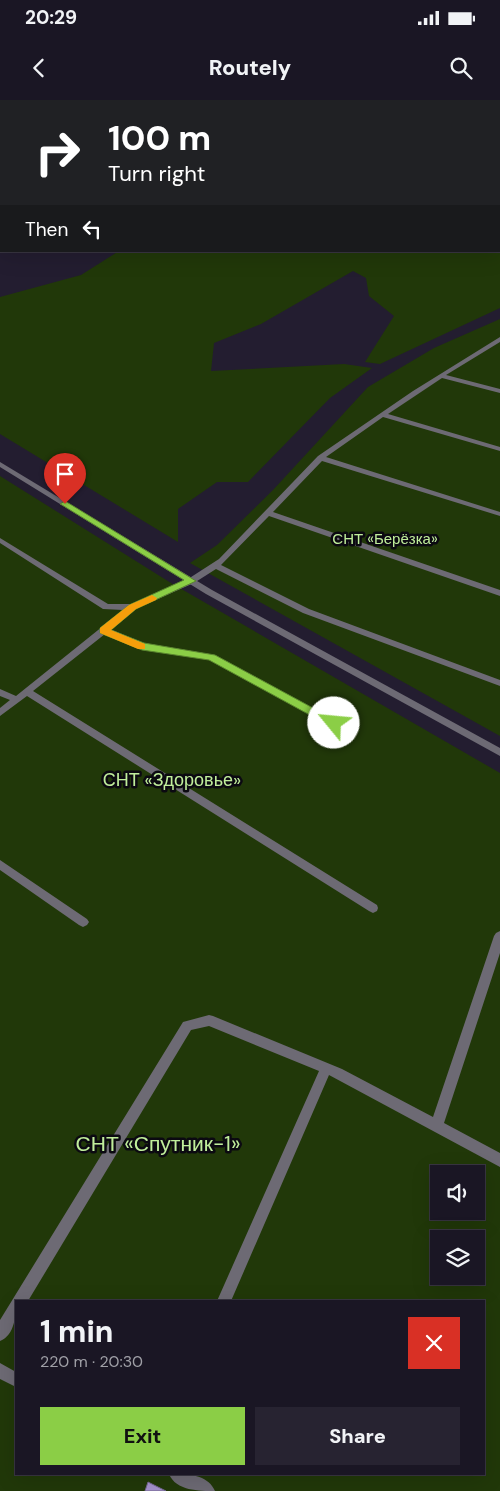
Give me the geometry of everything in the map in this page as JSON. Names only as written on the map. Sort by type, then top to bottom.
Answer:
[{"type":"street","points":[[0,713],[132,607],[191,581],[216,565],[321,458],[442,376],[499,341]]},
{"type":"street","points":[[442,376],[500,391]]},
{"type":"street","points":[[383,415],[500,449]]},
{"type":"street","points":[[321,458],[500,514]]},
{"type":"street","points":[[0,464],[191,581],[500,752]]},
{"type":"street","points":[[268,514],[500,593]]},
{"type":"street","points":[[0,540],[106,607],[132,607]]},
{"type":"street","points":[[216,565],[306,611],[500,683]]},
{"type":"street","points":[[104,630],[142,646],[212,657],[334,723]]},
{"type":"street","points":[[0,692],[17,700]]},
{"type":"street","points":[[27,692],[373,908]]},
{"type":"street","points":[[0,864],[83,922]]},
{"type":"street","points":[[437,1126],[500,936]]},
{"type":"street","points":[[21,1300],[187,1026],[208,1020],[326,1068],[500,1160]]},
{"type":"street","points":[[224,1300],[326,1068]]},
{"type":"street","points":[[0,1334],[15,1309]]},
{"type":"street","points":[[0,1370],[15,1379]]},
{"type":"street","points":[[179,1475],[206,1491]]},
{"type":"green space","points":[[117,252],[500,252],[500,308],[380,364],[365,362],[394,316],[369,296],[366,278],[353,271],[261,324],[214,343],[211,371],[344,364],[372,368],[330,398],[248,482],[217,482],[178,509],[178,542],[0,434],[0,297],[81,275]]},
{"type":"green space","name":"СНТ «Берёзка»","points":[[500,319],[500,736],[190,563],[217,545],[273,490],[368,387],[434,348]]},
{"type":"green space","points":[[0,476],[171,583],[500,773],[500,1491],[0,1491]]},
{"type":"building","points":[[148,1482],[166,1491],[145,1491]]},
{"type":"slow traffic","points":[[142,646],[104,630],[132,607],[152,598]]},
{"type":"route","points":[[65,504],[191,581],[132,607],[104,630],[142,646],[212,657],[334,723]]},
{"type":"park label","name":"СНТ «Здоровье»","points":[[172,780]]},
{"type":"park label","name":"СНТ «Спутник-1»","points":[[158,1144]]}]
